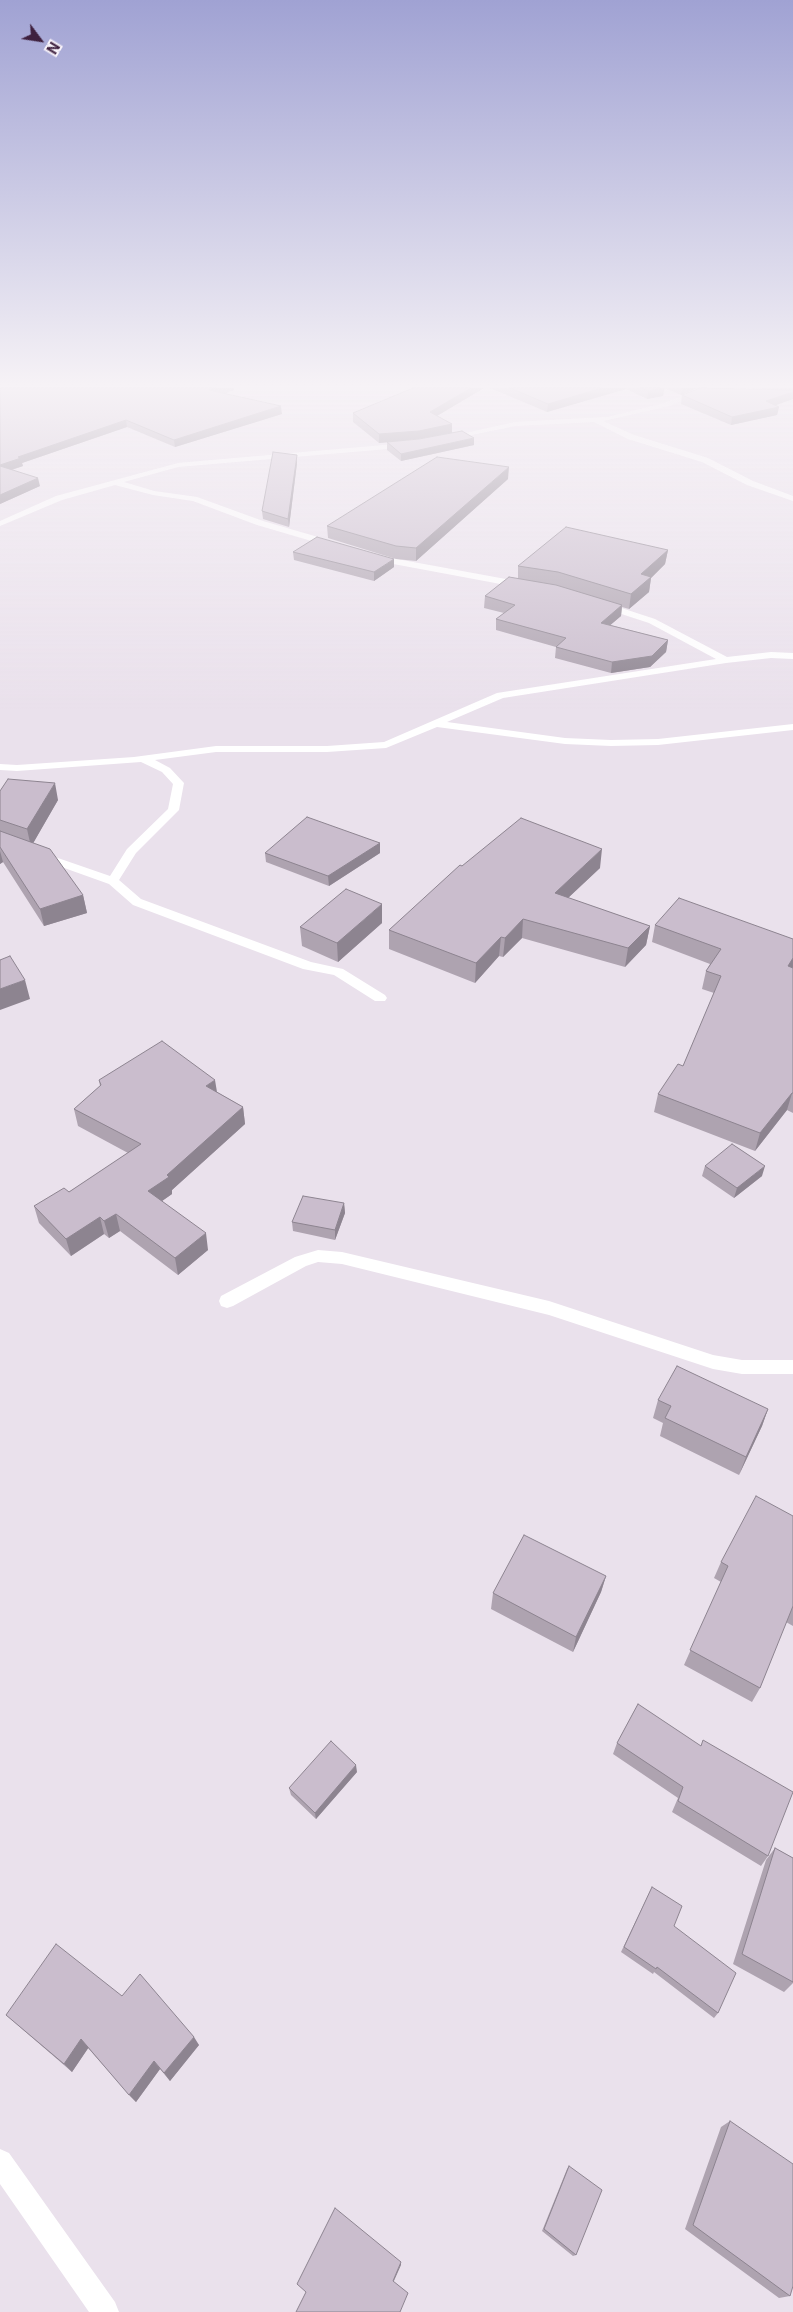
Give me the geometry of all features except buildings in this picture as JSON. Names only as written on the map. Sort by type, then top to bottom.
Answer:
[{"type":"street","points":[[0,524],[41,504],[68,496]]},
{"type":"street","points":[[174,496],[194,499],[260,523],[338,546]]},
{"type":"street","points":[[363,554],[395,563],[529,587]]},
{"type":"street","points":[[593,602],[652,621],[726,660]]},
{"type":"street","points":[[0,767],[17,768],[143,759],[216,749],[327,749],[386,745],[438,724],[488,699],[501,695],[726,660],[771,655],[793,656]]},
{"type":"street","points":[[438,724],[565,741],[611,743],[658,742],[793,727]]},
{"type":"street","points":[[113,881],[131,851],[173,810],[179,784],[166,770],[143,759]]},
{"type":"street","points":[[0,842],[113,881],[137,902],[308,966],[338,972],[380,998]]},
{"type":"street","points":[[227,1301],[301,1261],[318,1256],[342,1258],[549,1308],[713,1362],[742,1367],[793,1367]]},
{"type":"street","points":[[0,2162],[105,2312]]}]
